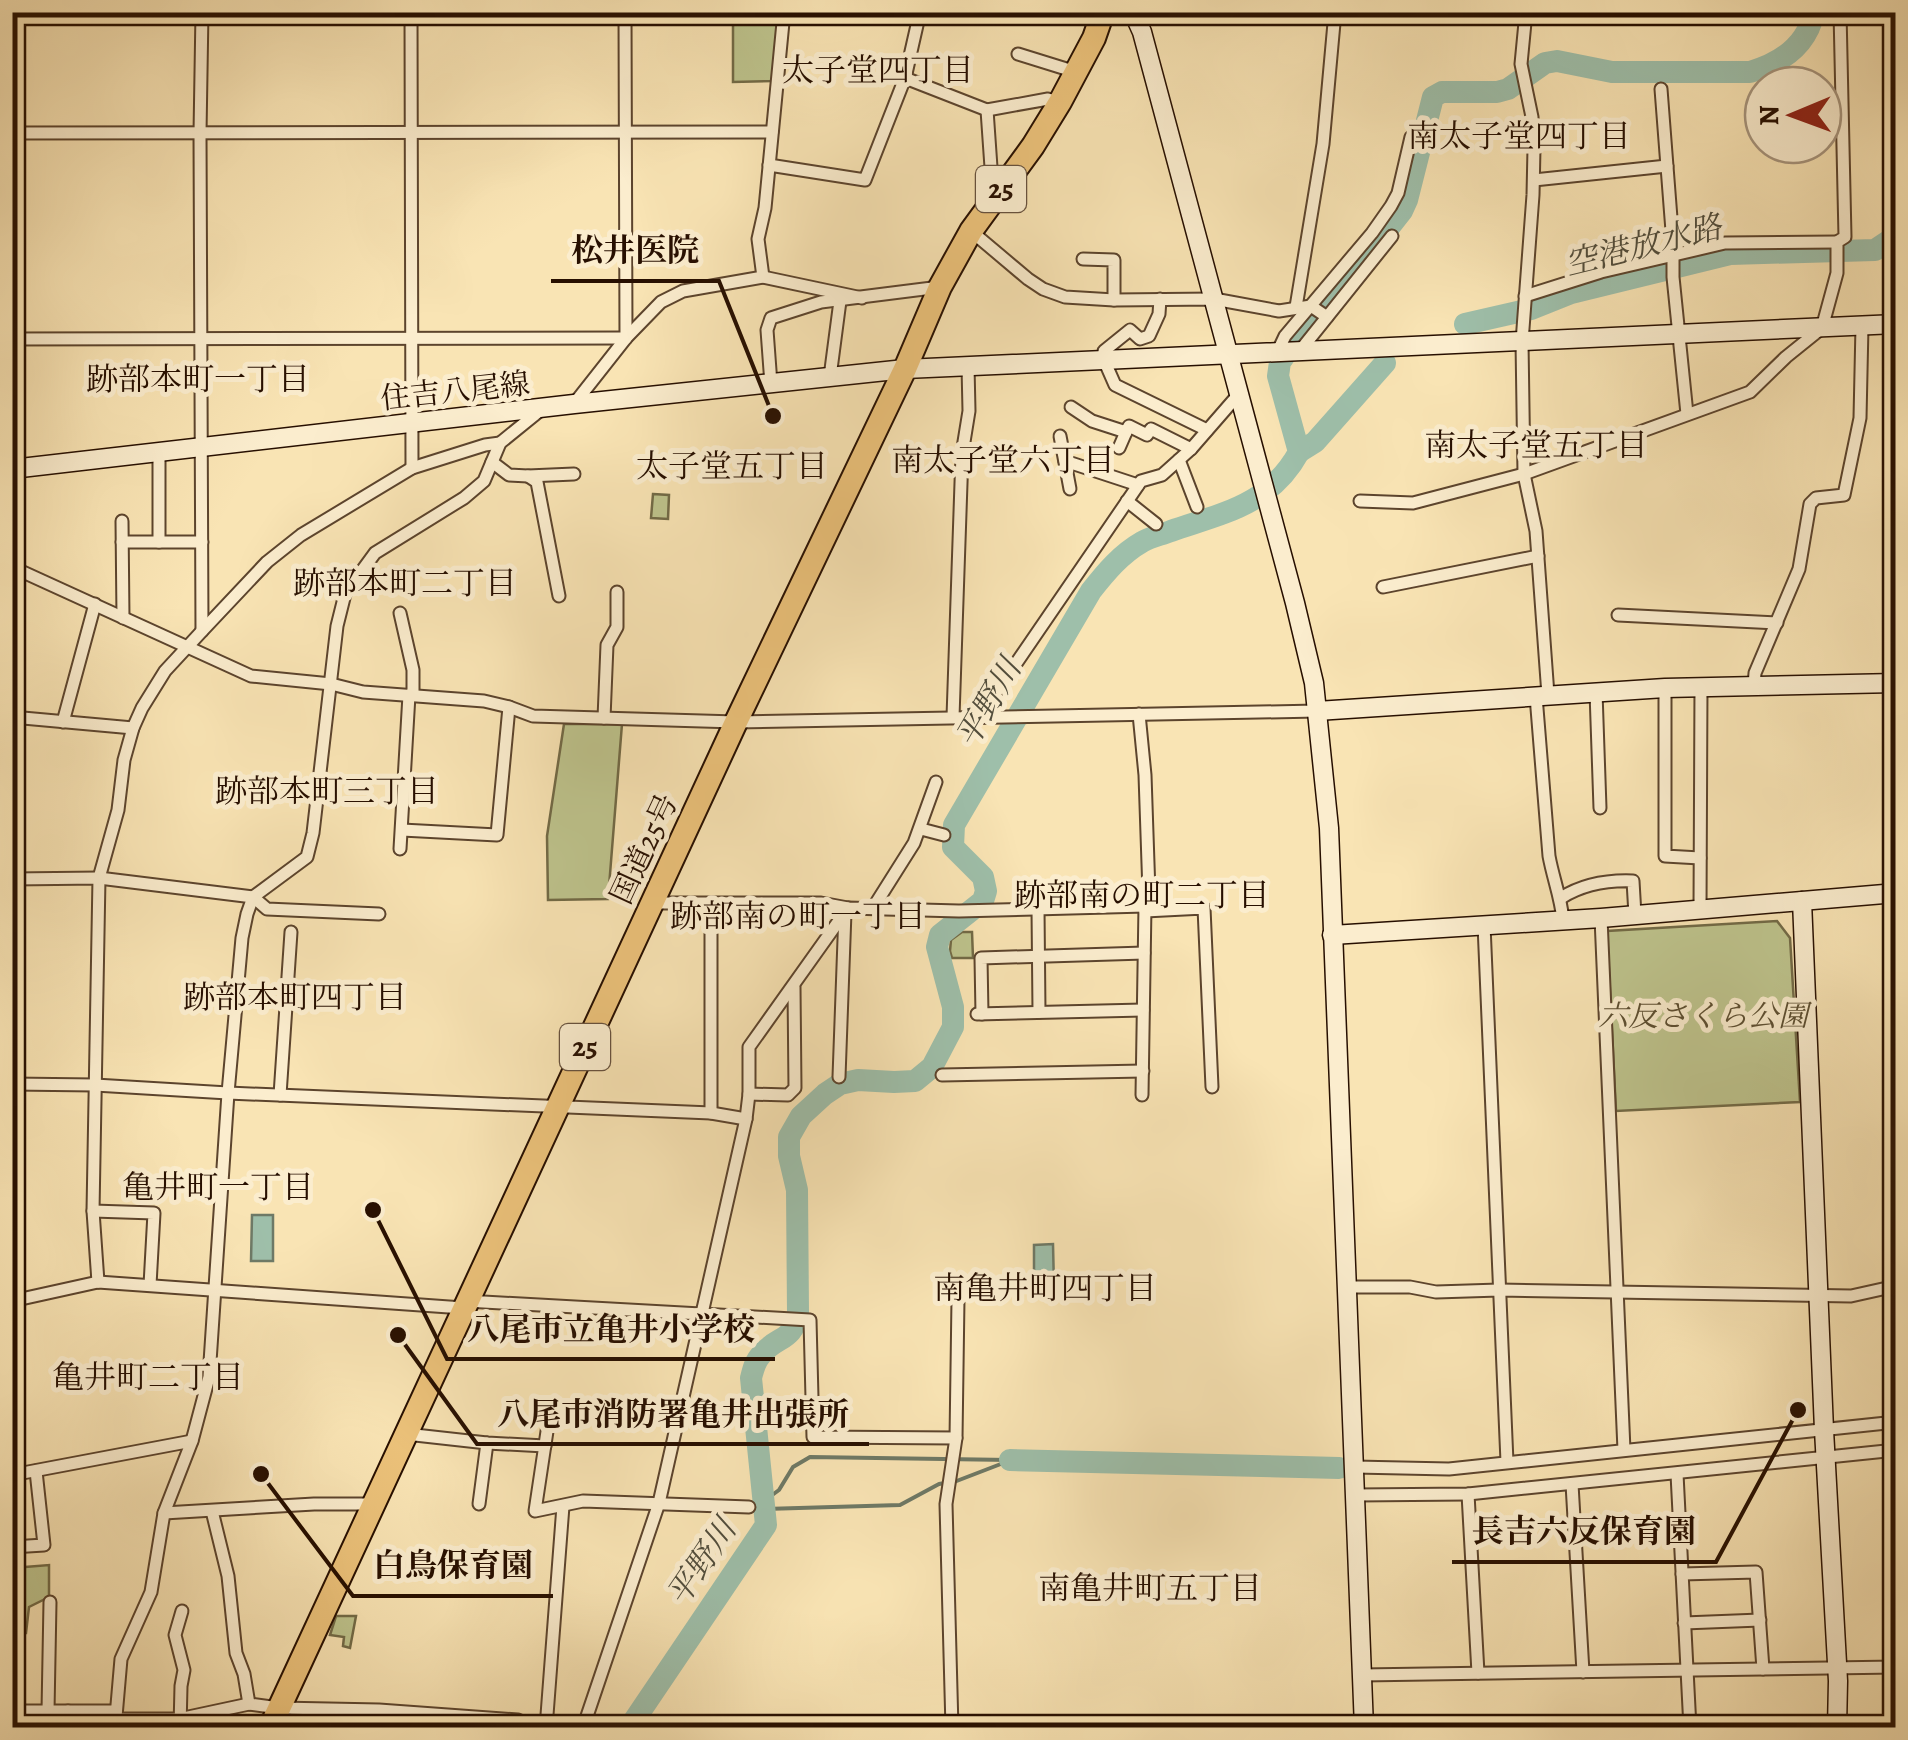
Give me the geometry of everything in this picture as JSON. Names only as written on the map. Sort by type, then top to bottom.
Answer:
[{"type":"highway","name":"国道25号","points":[[275,1718],[464,1304],[905,369],[940,287],[971,231],[1060,102],[1094,38],[1103,12]]},
{"type":"street","points":[[202,12],[202,630]]},
{"type":"street","points":[[411,12],[412,468]]},
{"type":"street","points":[[625,12],[626,338]]},
{"type":"street","points":[[763,278],[758,239],[766,208],[784,12]]},
{"type":"street","points":[[769,164],[865,180],[905,78],[920,12]]},
{"type":"street","points":[[1133,12],[1142,32],[1299,620],[1318,711],[1328,828],[1364,1728]]},
{"type":"street","points":[[1296,307],[1323,144],[1335,12]]},
{"type":"street","points":[[1526,12],[1521,68],[1534,148],[1534,180],[1522,342],[1524,474],[1538,556],[1549,856],[1563,920]]},
{"type":"street","points":[[1526,296],[1601,272],[1725,243],[1837,242],[1845,236],[1840,12]]},
{"type":"street","points":[[1018,54],[1076,72]]},
{"type":"street","points":[[905,78],[987,110],[1048,99],[1060,102]]},
{"type":"street","points":[[1661,89],[1688,414]]},
{"type":"street","points":[[987,110],[993,199]]},
{"type":"street","points":[[12,133],[772,132]]},
{"type":"street","points":[[1277,352],[1285,336],[1391,206],[1398,193],[1411,136]]},
{"type":"street","points":[[1534,180],[1667,166]]},
{"type":"street","points":[[971,231],[1044,289],[1065,297],[1214,299],[1279,311],[1311,306],[1327,317]]},
{"type":"street","points":[[1298,352],[1392,236]]},
{"type":"street","points":[[1360,501],[1414,503],[1524,474],[1750,392],[1822,328],[1837,273],[1837,242]]},
{"type":"street","points":[[1083,259],[1114,260],[1114,300]]},
{"type":"street","points":[[574,404],[626,338],[661,302],[683,291],[763,278],[862,298]]},
{"type":"street","points":[[770,384],[770,318],[821,302],[940,287]]},
{"type":"street","points":[[1160,299],[1159,314],[1149,336],[1140,339],[1130,330],[1104,351],[1104,360],[1115,385],[1207,430]]},
{"type":"street","points":[[830,377],[840,301]]},
{"type":"street","name":"住吉八尾線","points":[[12,469],[905,369],[1896,324]]},
{"type":"street","points":[[1754,686],[1754,674],[1799,569],[1810,504],[1816,498],[1844,495],[1860,418],[1862,326]]},
{"type":"street","points":[[12,339],[626,338]]},
{"type":"street","points":[[954,716],[968,366]]},
{"type":"street","points":[[980,716],[1140,481],[1162,476],[1238,395]]},
{"type":"street","points":[[1071,406],[1092,421],[1126,432]]},
{"type":"street","points":[[116,1719],[121,1659],[151,1592],[164,1514],[192,1441],[208,1378],[242,938],[253,896],[307,857],[314,832],[337,626],[345,594],[374,553],[464,498],[484,481],[500,444],[542,409]]},
{"type":"street","points":[[1120,448],[1129,426],[1148,435],[1150,429],[1190,449]]},
{"type":"street","points":[[1060,436],[1070,489]]},
{"type":"street","points":[[98,1282],[93,1211],[99,878],[118,810],[124,760],[142,708],[166,671],[202,630],[267,562],[301,535],[412,468],[500,444]]},
{"type":"street","points":[[159,452],[159,542]]},
{"type":"street","points":[[1065,460],[1138,485]]},
{"type":"street","points":[[1179,460],[1197,507]]},
{"type":"street","points":[[492,462],[504,473],[574,474]]},
{"type":"street","points":[[528,476],[537,482],[560,596]]},
{"type":"street","points":[[1127,500],[1156,524]]},
{"type":"street","points":[[122,521],[123,618]]},
{"type":"street","points":[[122,542],[202,542]]},
{"type":"street","points":[[1383,587],[1538,556]]},
{"type":"street","points":[[12,567],[251,676],[331,684],[364,692],[484,702],[533,716],[736,722],[1296,712],[1701,686],[1896,683]]},
{"type":"street","points":[[604,718],[607,646],[617,626],[617,592]]},
{"type":"street","points":[[63,722],[95,604]]},
{"type":"street","points":[[400,613],[413,670],[400,849]]},
{"type":"street","points":[[1618,615],[1777,623]]},
{"type":"street","points":[[1700,910],[1701,686]]},
{"type":"street","points":[[1665,688],[1664,856],[1700,858]]},
{"type":"street","points":[[1596,692],[1600,808]]},
{"type":"street","points":[[402,830],[497,836],[510,707]]},
{"type":"street","points":[[1139,714],[1149,894],[1145,908],[1142,1095]]},
{"type":"street","points":[[12,717],[133,728]]},
{"type":"street","points":[[873,908],[921,829],[936,782]]},
{"type":"street","points":[[921,829],[944,835]]},
{"type":"street","points":[[1332,935],[1601,918],[1895,893],[1896,838]]},
{"type":"street","points":[[12,879],[99,878],[253,896],[267,909],[379,914]]},
{"type":"street","points":[[1561,898],[1577,888],[1614,880],[1634,881],[1635,915]]},
{"type":"street","points":[[1802,901],[1837,1728]]},
{"type":"street","points":[[652,903],[816,903],[846,910],[1204,908],[1212,1087]]},
{"type":"street","points":[[711,903],[711,1112]]},
{"type":"street","points":[[1038,909],[1039,1012]]},
{"type":"street","points":[[582,1728],[659,1503],[746,1119],[749,1047],[846,910]]},
{"type":"street","points":[[839,1077],[846,910]]},
{"type":"street","points":[[1601,918],[1624,1450]]},
{"type":"street","points":[[1484,925],[1507,1462]]},
{"type":"street","points":[[280,1095],[292,932]]},
{"type":"street","points":[[1143,1010],[980,1014],[981,958],[1144,953]]},
{"type":"street","points":[[749,1094],[788,1095],[795,1088],[794,985]]},
{"type":"street","points":[[942,1076],[1142,1070]]},
{"type":"street","points":[[12,1084],[711,1112],[746,1119]]},
{"type":"street","points":[[93,1211],[154,1213],[150,1285]]},
{"type":"street","points":[[12,1373],[18,1371],[14,1300],[98,1282],[810,1320],[813,1437],[956,1438]]},
{"type":"street","points":[[1348,1287],[1410,1287],[1436,1292],[1852,1296],[1896,1286]]},
{"type":"street","points":[[952,1728],[946,1504],[956,1438],[958,1299]]},
{"type":"street","points":[[549,1418],[535,1511],[583,1501],[749,1507]]},
{"type":"street","points":[[1355,1466],[1449,1469],[1896,1422]]},
{"type":"street","points":[[406,1434],[544,1446]]},
{"type":"street","points":[[12,1475],[192,1441]]},
{"type":"street","points":[[479,1504],[487,1443]]},
{"type":"street","points":[[1356,1495],[1468,1494],[1896,1450]]},
{"type":"street","points":[[12,1547],[44,1545],[36,1470]]},
{"type":"street","points":[[1677,1474],[1690,1728]]},
{"type":"street","points":[[1572,1484],[1584,1672]]},
{"type":"street","points":[[1468,1494],[1478,1674]]},
{"type":"street","points":[[164,1514],[374,1504]]},
{"type":"street","points":[[546,1728],[563,1506]]},
{"type":"street","points":[[212,1512],[228,1576],[236,1653],[249,1704]]},
{"type":"street","points":[[1682,1574],[1756,1572],[1763,1670]]},
{"type":"street","points":[[48,1711],[50,1602]]},
{"type":"street","points":[[180,1723],[184,1670],[176,1635],[182,1611]]},
{"type":"street","points":[[1684,1623],[1760,1620]]},
{"type":"street","points":[[1362,1675],[1896,1667]]},
{"type":"street","points":[[12,1711],[68,1711],[180,1723],[249,1704],[275,1718],[392,1712],[427,1721],[518,1720],[535,1728]]},
{"type":"street","points":[[68,1711],[68,1728]]},
{"type":"street","points":[[390,1728],[392,1712]]},
{"type":"green space","points":[[733,13],[779,13],[772,81],[733,82]]},
{"type":"green space","points":[[653,494],[669,495],[668,519],[651,518]]},
{"type":"green space","points":[[564,724],[622,724],[608,899],[548,900],[547,836]]},
{"type":"green space","name":"六反さくら公園","points":[[1777,921],[1790,938],[1800,1102],[1616,1111],[1607,931]]},
{"type":"green space","points":[[962,932],[972,932],[973,958],[952,958],[951,940]]},
{"type":"green space","points":[[49,1565],[49,1597],[29,1607],[26,1633],[13,1633],[13,1568]]},
{"type":"green space","points":[[336,1616],[356,1616],[350,1648],[343,1646],[344,1637],[330,1635]]},
{"type":"shaded area","points":[[252,1215],[273,1215],[273,1261],[251,1261]]},
{"type":"shaded area","points":[[1053,1244],[1054,1286],[1034,1286],[1034,1245]]},
{"type":"waterway","name":"平野川","points":[[629,1728],[766,1525],[751,1378],[759,1357],[788,1334],[798,1312],[797,1190],[789,1137],[801,1116],[840,1084],[858,1080],[915,1081],[932,1067],[953,1027],[953,1007],[937,947],[940,935],[983,901],[986,891],[983,877],[953,847],[954,825],[1091,591],[1108,570],[1142,542],[1244,505],[1287,470],[1299,452],[1278,376],[1280,362],[1402,211],[1433,97],[1442,92],[1508,89],[1545,63],[1557,61],[1612,72],[1750,72],[1772,64],[1799,44],[1814,12]]},
{"type":"waterway","name":"空港放水路","points":[[1465,324],[1730,254],[1875,250],[1896,236]]},
{"type":"waterway","name":"空港放水路","points":[[1299,452],[1315,442],[1385,363]]},
{"type":"waterway","points":[[764,1501],[779,1490],[793,1467],[810,1457],[1010,1460]]},
{"type":"waterway","points":[[1010,1460],[1339,1468]]},
{"type":"waterway","points":[[954,1482],[1006,1462]]},
{"type":"waterway","points":[[765,1509],[900,1505],[945,1483]]},
{"type":"place","name":"松井医院","points":[[773,416]]},
{"type":"place","name":"八尾市立亀井小学校","points":[[373,1210]]},
{"type":"place","name":"八尾市消防署亀井出張所","points":[[398,1335]]},
{"type":"place","name":"長吉六反保育園","points":[[1798,1410]]},
{"type":"place","name":"白鳥保育園","points":[[261,1474]]},
{"type":"district","name":"太子堂四丁目","points":[[878,70]]},
{"type":"district","name":"南太子堂四丁目","points":[[1519,136]]},
{"type":"district","name":"跡部本町一丁目","points":[[198,379]]},
{"type":"district","name":"南太子堂五丁目","points":[[1536,445]]},
{"type":"district","name":"南太子堂六丁目","points":[[1003,460]]},
{"type":"district","name":"太子堂五丁目","points":[[732,466]]},
{"type":"district","name":"跡部本町二丁目","points":[[405,583]]},
{"type":"district","name":"跡部本町三丁目","points":[[327,791]]},
{"type":"district","name":"跡部南の町二丁目","points":[[1142,895]]},
{"type":"district","name":"跡部南の町一丁目","points":[[798,916]]},
{"type":"district","name":"跡部本町四丁目","points":[[295,997]]},
{"type":"district","name":"亀井町一丁目","points":[[218,1187]]},
{"type":"district","name":"南亀井町四丁目","points":[[1045,1288]]},
{"type":"district","name":"亀井町二丁目","points":[[148,1377]]},
{"type":"district","name":"南亀井町五丁目","points":[[1150,1588]]}]
